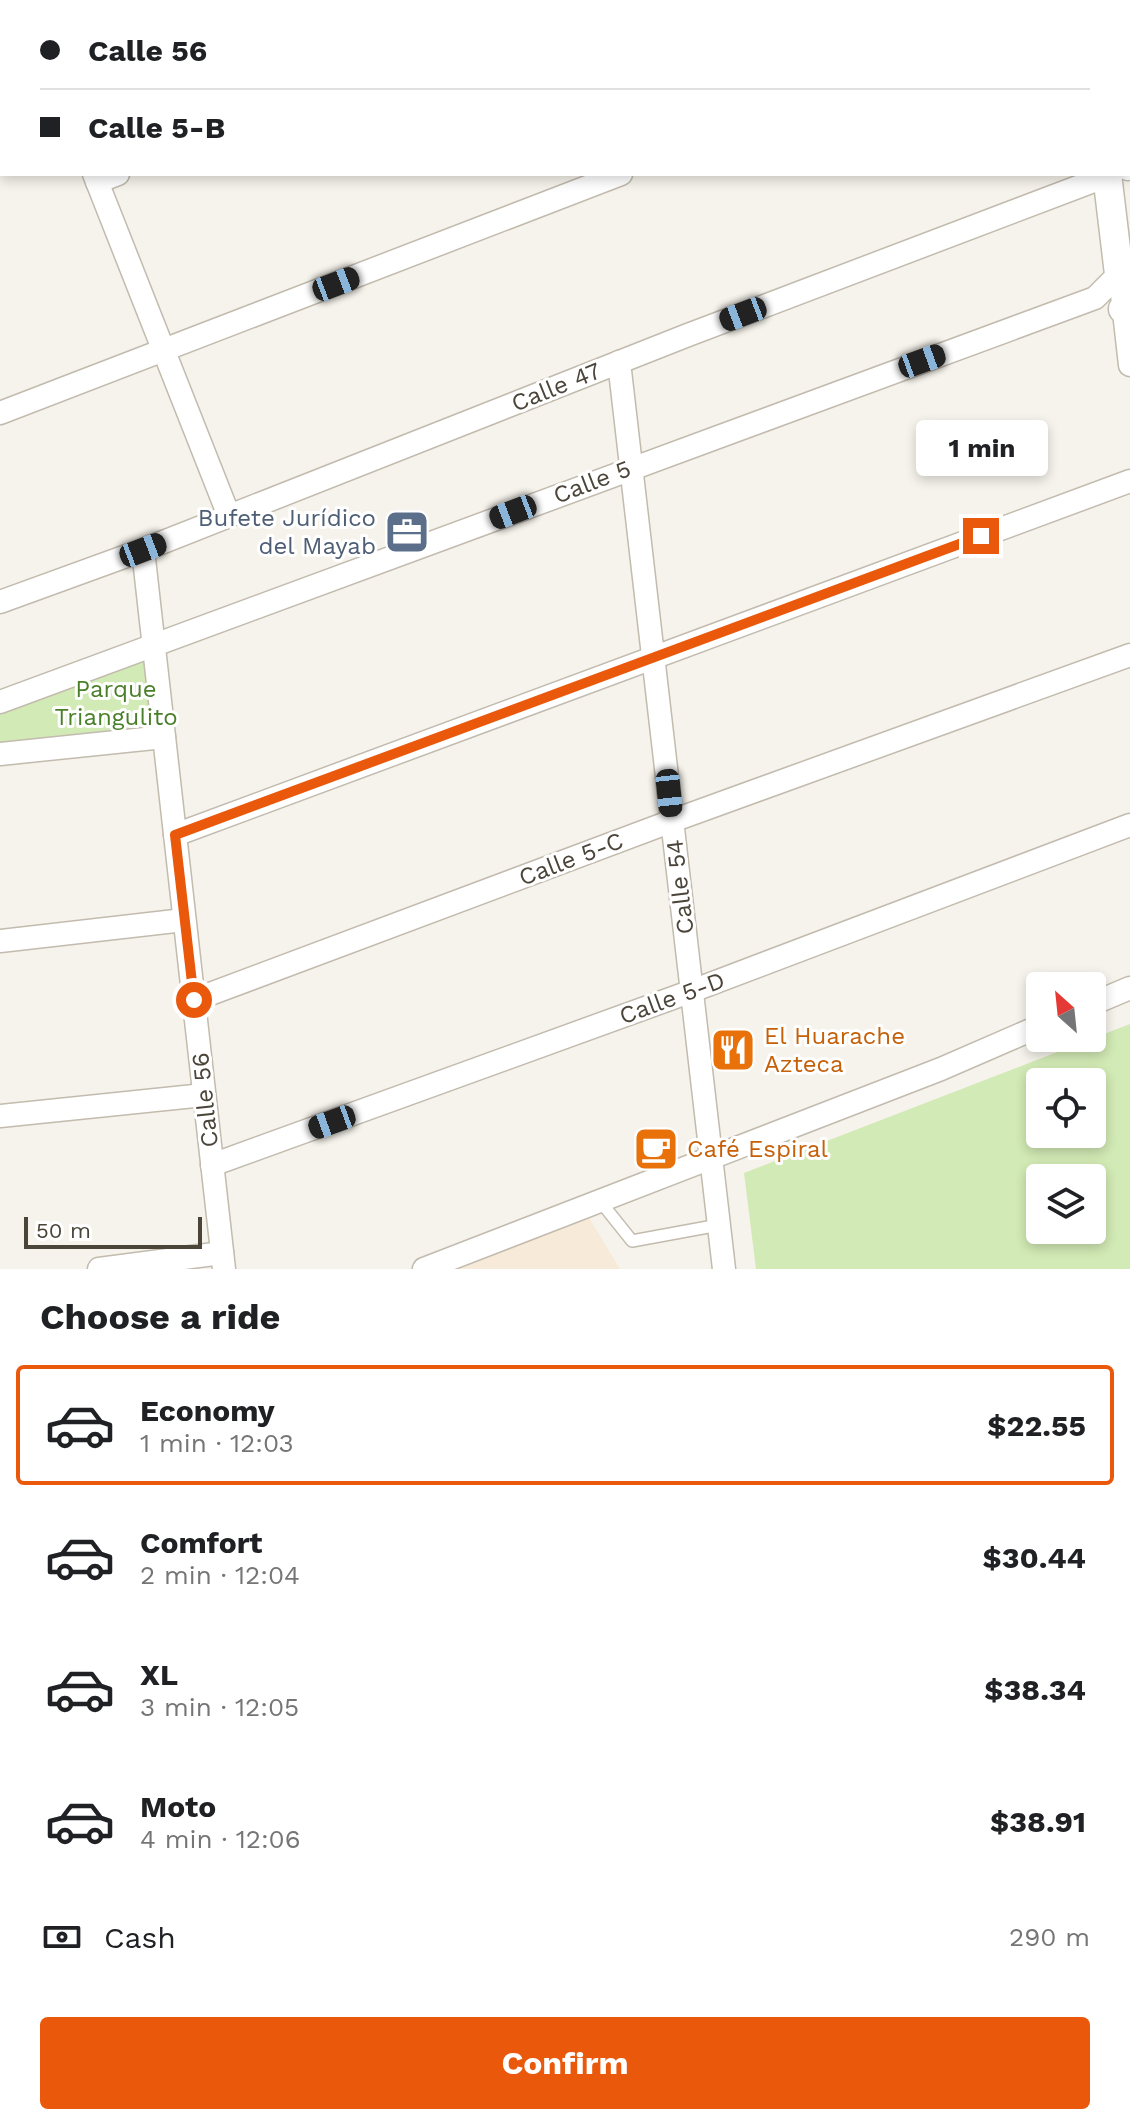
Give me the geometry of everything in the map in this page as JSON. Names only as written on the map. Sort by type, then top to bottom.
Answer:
[{"type":"street","points":[[0,413],[616,176]]},
{"type":"street","name":"Calle 47","points":[[0,602],[143,550],[619,362],[1107,176]]},
{"type":"street","points":[[1117,176],[1130,365]]},
{"type":"street","points":[[103,177],[229,516]]},
{"type":"street","name":"Calle 5","points":[[0,702],[1095,298],[1124,273]]},
{"type":"street","points":[[1095,298],[1127,309]]},
{"type":"street","name":"Calle 54","points":[[619,362],[724,1269]]},
{"type":"street","points":[[175,835],[1130,481]]},
{"type":"street","name":"Calle 56","points":[[143,550],[223,1261]]},
{"type":"street","name":"Calle 5-C","points":[[194,1000],[672,821],[1130,655]]},
{"type":"street","points":[[0,754],[164,737]]},
{"type":"street","name":"Calle 5-D","points":[[212,1165],[692,991],[1130,825]]},
{"type":"street","points":[[0,941],[184,920]]},
{"type":"street","points":[[1106,998],[1130,988]]},
{"type":"street","points":[[424,1269],[449,1264],[600,1201],[941,1069],[1026,1032]]},
{"type":"street","points":[[0,1116],[204,1095]]},
{"type":"street","points":[[99,1269],[223,1261]]},
{"type":"lane","points":[[600,1201],[632,1241],[719,1225]]},
{"type":"shaded area","points":[[588,1216],[620,1269],[458,1269]]},
{"type":"green space","name":"Parque Triangulito","points":[[147,658],[156,731],[0,746],[0,711]]},
{"type":"green space","points":[[1130,1024],[1130,1269],[756,1269],[744,1173],[1057,1052],[1106,1052],[1106,1033]]},
{"type":"place","name":"Bufete Jurídico del Mayab","points":[[407,532]]},
{"type":"place","name":"El Huarache Azteca","points":[[733,1050]]},
{"type":"place","name":"Café Espiral","points":[[656,1149]]},
{"type":"route","points":[[194,1000],[175,835],[981,536]]}]
